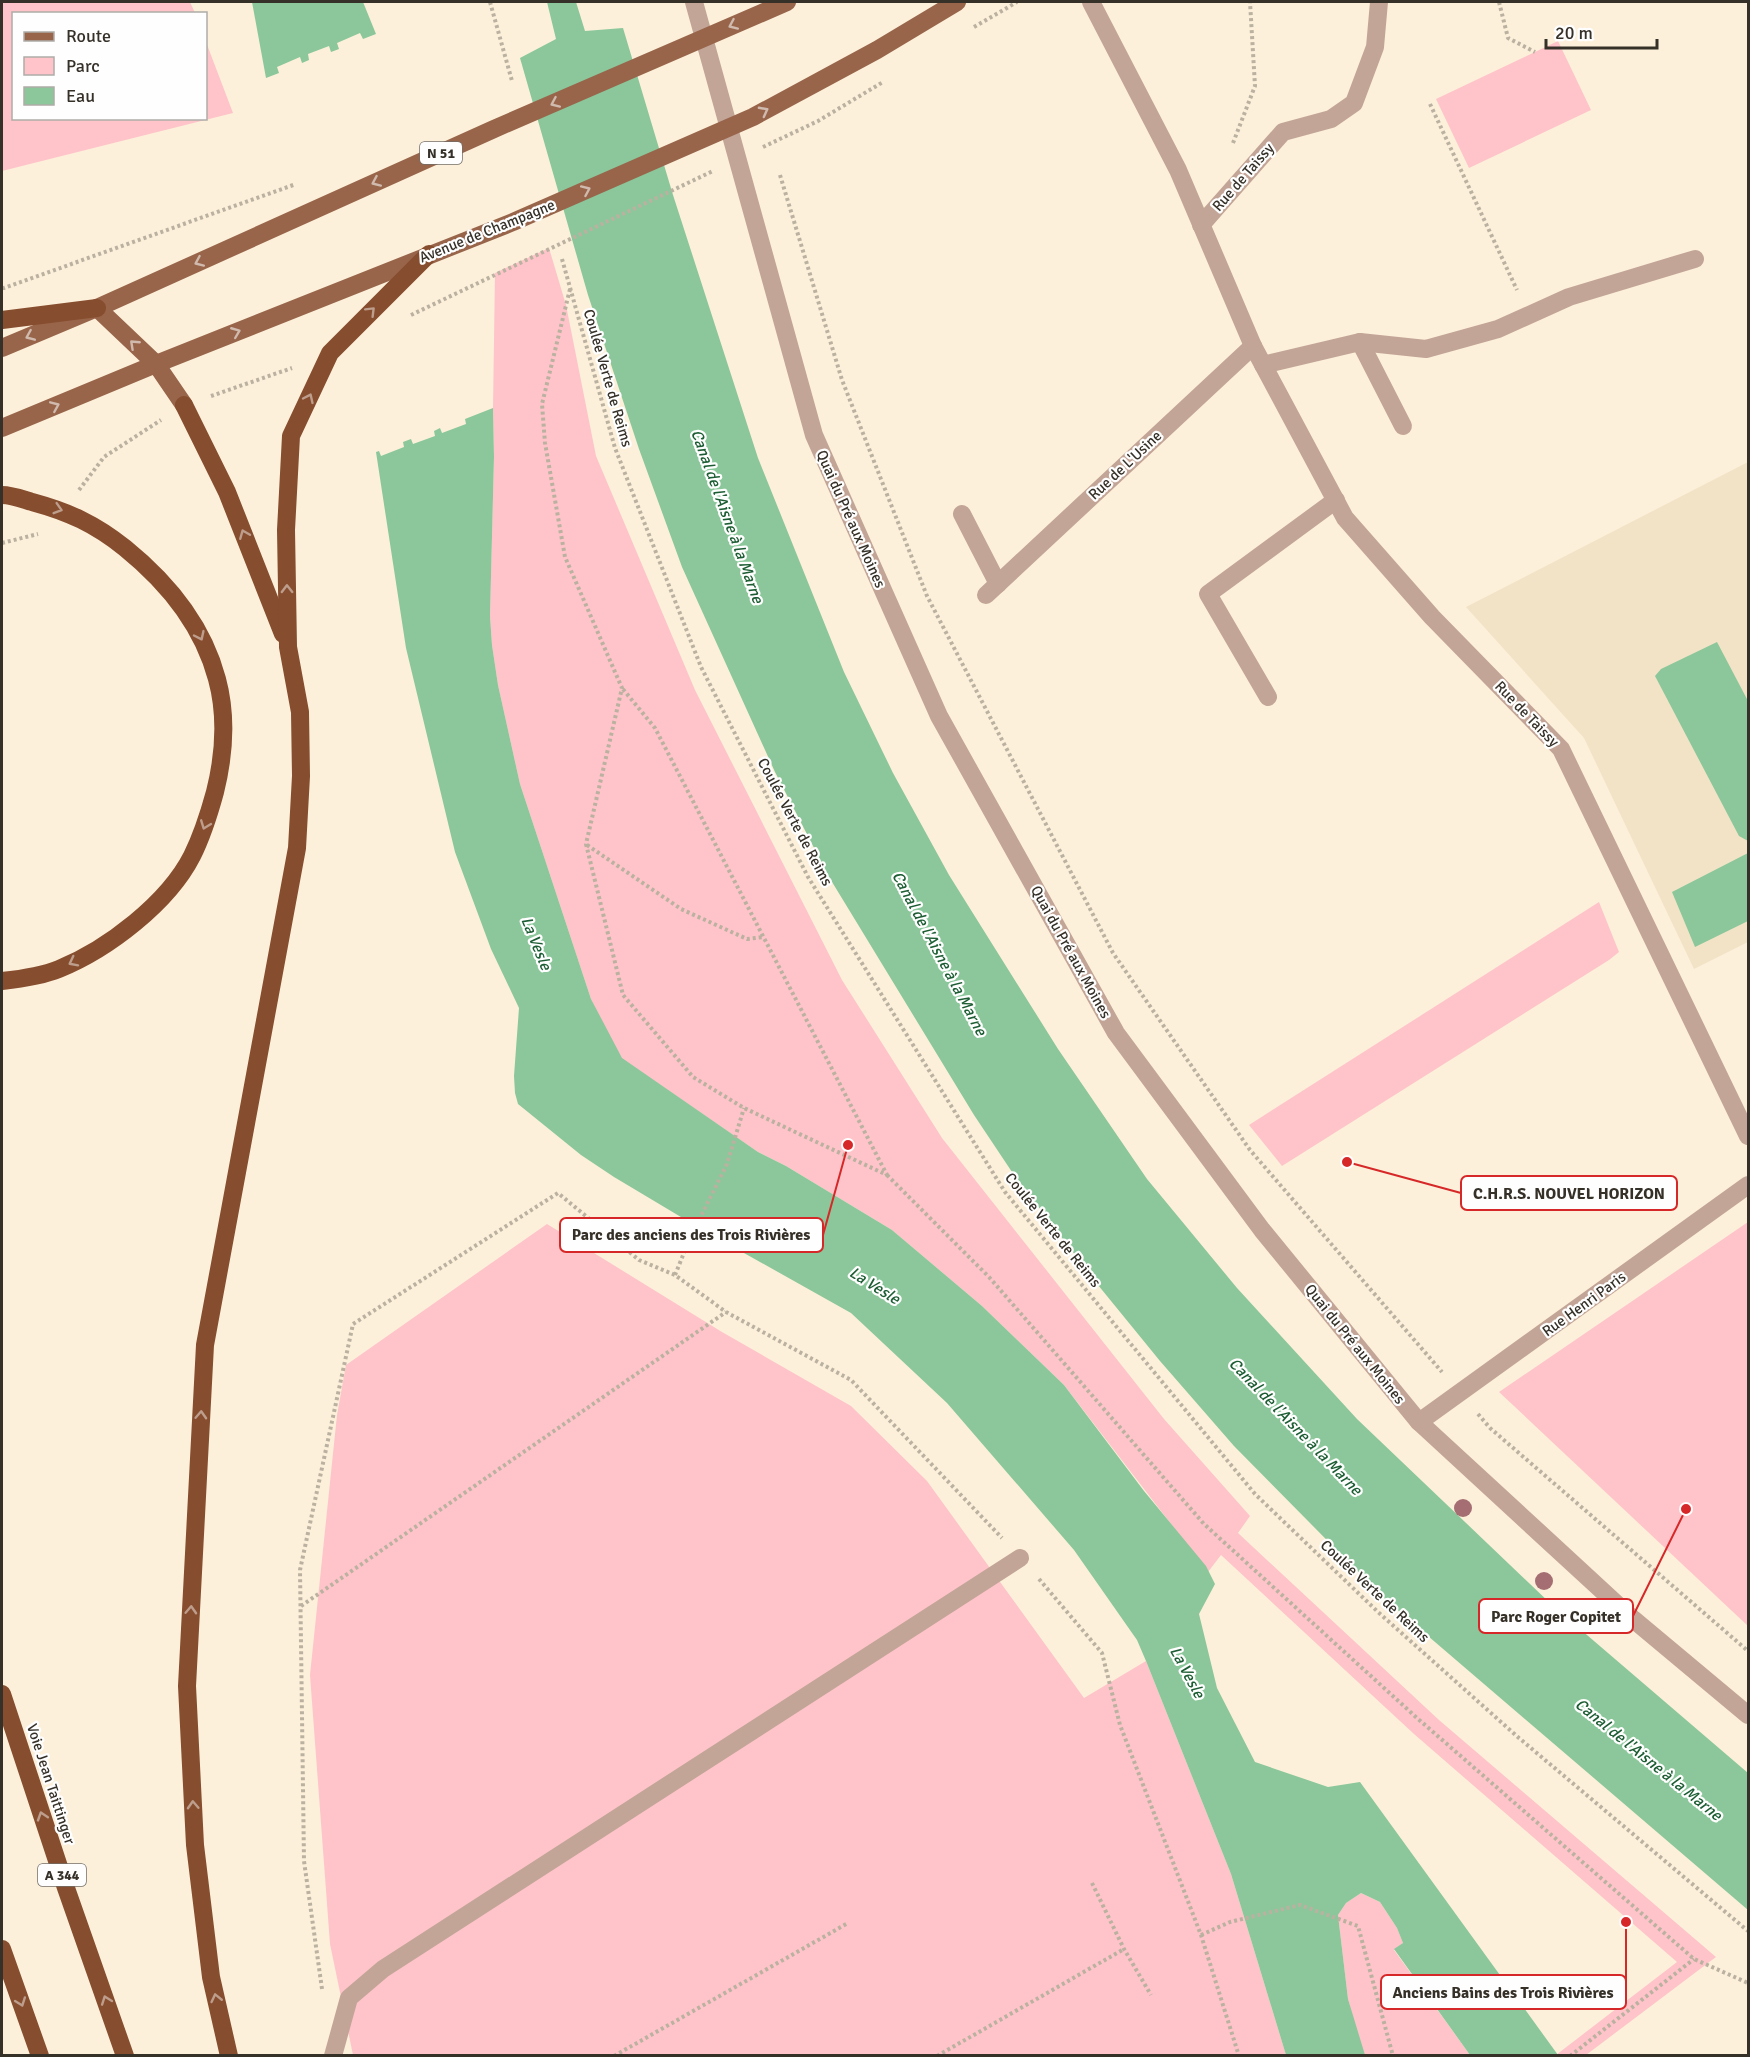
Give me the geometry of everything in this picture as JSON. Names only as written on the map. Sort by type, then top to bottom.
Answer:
[{"type":"highway","points":[[229,2055],[211,1977],[195,1845],[187,1686],[205,1345],[297,848],[301,776],[300,712],[288,647],[286,530],[291,436],[330,352],[429,254]]},
{"type":"highway","points":[[2,320],[97,308]]},
{"type":"highway","points":[[184,405],[227,492],[288,647]]},
{"type":"highway","points":[[2,495],[64,511],[104,531],[140,560],[174,594],[199,632],[218,680],[224,725],[220,770],[207,819],[192,857],[166,893],[130,926],[94,952],[58,970],[2,981]]},
{"type":"highway","name":"Voie Jean Taittinger","points":[[2,1694],[66,1888],[125,2055]]},
{"type":"highway","points":[[2,1949],[40,2055]]},
{"type":"main road","name":"N 51","points":[[2,348],[97,308],[505,124],[787,2]]},
{"type":"main road","name":"Avenue de Champagne","points":[[2,428],[513,222],[753,117],[877,50],[957,2]]},
{"type":"main road","points":[[97,308],[156,364],[184,405]]},
{"type":"street","name":"Quai du Pré aux Moines","points":[[694,2],[814,435],[939,716],[1116,1033],[1262,1230],[1419,1422],[1634,1619],[1749,1715]]},
{"type":"street","name":"Rue de Taissy","points":[[1091,2],[1178,170],[1252,346],[1345,518],[1432,617],[1562,749],[1749,1136]]},
{"type":"street","name":"Rue de Taissy","points":[[1201,225],[1282,132],[1332,119],[1354,103],[1375,47],[1379,2]]},
{"type":"street","points":[[1263,364],[1360,342],[1426,349],[1498,329],[1569,297],[1695,259]]},
{"type":"street","points":[[1360,342],[1403,426]]},
{"type":"street","name":"Rue de L'Usine","points":[[962,514],[992,590],[1252,346]]},
{"type":"street","points":[[1268,697],[1208,594],[1336,500]]},
{"type":"street","name":"Rue Henri Paris","points":[[1419,1422],[1749,1185]]},
{"type":"street","points":[[333,2055],[349,1998],[383,1969],[1020,1558]]},
{"type":"path","points":[[490,2],[512,81]]},
{"type":"path","points":[[1230,150],[1255,86],[1250,2]]},
{"type":"path","points":[[1499,2],[1508,38],[1535,52]]},
{"type":"path","points":[[1430,105],[1529,315]]},
{"type":"path","points":[[780,175],[842,380],[927,596],[1113,953],[1250,1150],[1490,1428],[1749,1651]]},
{"type":"path","points":[[2,288],[88,258]]},
{"type":"path","name":"Coulée Verte de Reims","points":[[562,259],[615,448],[701,667],[808,877],[1005,1192],[1255,1494],[1378,1612],[1519,1738],[1749,1930]]},
{"type":"path","points":[[570,286],[542,404],[545,443],[565,557],[622,688],[655,728],[887,1175],[988,1277],[1204,1524],[1417,1718],[1695,1959],[1749,1983]]},
{"type":"path","points":[[622,688],[586,844],[623,995],[693,1077],[744,1108],[887,1175]]},
{"type":"path","points":[[586,844],[681,909],[747,939],[763,936]]},
{"type":"path","points":[[675,1275],[690,1238],[727,1164],[744,1108]]},
{"type":"path","points":[[323,1998],[304,1861],[300,1570],[352,1324],[558,1193],[639,1260],[675,1275],[726,1312],[851,1380],[1020,1558],[1102,1653],[1120,1725],[1201,1935],[1239,2055]]},
{"type":"path","points":[[300,1606],[726,1312]]},
{"type":"path","points":[[1092,1883],[1124,1949],[1151,1995]]},
{"type":"path","points":[[1201,1935],[1230,1922],[1300,1905],[1358,1926],[1393,2055]]},
{"type":"path","points":[[614,2055],[848,1923]]},
{"type":"path","points":[[937,2055],[1124,1949]]},
{"type":"path","points":[[1570,2055],[1695,1959]]},
{"type":"shaded area","points":[[1748,462],[1748,942],[1694,969],[1584,738],[1466,607]]},
{"type":"green space","points":[[2,2],[190,2],[195,12],[12,12],[12,120],[205,120],[2,171]]},
{"type":"green space","points":[[1558,41],[1591,110],[1469,168],[1436,99]]},
{"type":"green space","points":[[207,45],[233,113],[207,120]]},
{"type":"green space","points":[[549,248],[566,305],[596,456],[695,690],[842,980],[942,1138],[1164,1419],[1250,1516],[1238,1533],[1439,1720],[1716,1957],[1586,2055],[1556,2055],[1677,1962],[1414,1734],[1221,1555],[1208,1572],[1064,1385],[982,1306],[892,1230],[786,1166],[758,1152],[622,1059],[591,999],[520,784],[498,685],[492,645],[490,616],[495,273]]},
{"type":"green space","points":[[1599,902],[1619,952],[1609,960],[1282,1166],[1249,1125]]},
{"type":"green space","points":[[1748,1222],[1748,1626],[1499,1392]]},
{"type":"green space","points":[[547,1224],[722,1332],[851,1406],[927,1481],[1084,1698],[1146,1661],[1231,1874],[1286,2055],[353,2055],[330,1944],[310,1675],[337,1415],[346,1365]]},
{"type":"green space","points":[[1361,1893],[1380,1902],[1397,1928],[1403,1943],[1394,1950],[1470,2055],[1363,2055],[1348,1999],[1338,1915],[1346,1903]]},
{"type":"water","points":[[252,2],[363,2],[376,34],[363,39],[360,33],[337,43],[339,49],[331,52],[329,46],[308,54],[309,60],[302,63],[300,57],[277,67],[279,73],[266,78]]},
{"type":"water","name":"Canal de l'Aisne à la Marne","points":[[547,2],[576,2],[585,31],[623,28],[673,195],[758,458],[844,672],[893,773],[949,875],[1058,1049],[1147,1179],[1237,1288],[1357,1419],[1552,1605],[1748,1773],[1748,1910],[1386,1600],[1234,1446],[1098,1285],[1014,1175],[974,1115],[829,877],[775,772],[682,567],[639,449],[588,295],[520,58],[556,39]]},
{"type":"water","name":"La Vesle","points":[[493,408],[490,616],[498,685],[520,784],[591,999],[622,1058],[758,1152],[786,1166],[892,1230],[982,1306],[1064,1385],[1144,1491],[1206,1566],[1215,1584],[1199,1614],[1217,1688],[1255,1762],[1328,1787],[1360,1782],[1558,2055],[1470,2055],[1394,1949],[1403,1943],[1397,1928],[1380,1902],[1361,1893],[1346,1903],[1338,1915],[1348,1999],[1365,2055],[1286,2055],[1231,1874],[1146,1661],[1137,1640],[1074,1550],[947,1403],[851,1313],[614,1177],[581,1155],[518,1104],[514,1076],[519,1008],[491,949],[455,852],[406,648],[376,452],[379,451],[381,456],[404,447],[403,442],[411,439],[413,444],[435,436],[434,431],[440,428],[442,433],[466,424],[465,419]]},
{"type":"water","points":[[1717,642],[1748,701],[1748,841],[1739,836],[1655,676],[1661,669]]},
{"type":"water","points":[[1748,853],[1748,921],[1695,947],[1672,892]]},
{"type":"place","name":"Parc des anciens des Trois Rivières","points":[[848,1145]]},
{"type":"place","name":"C.H.R.S. NOUVEL HORIZON","points":[[1347,1162]]},
{"type":"place","name":"Parc Roger Copitet","points":[[1686,1509]]},
{"type":"place","name":"Anciens Bains des Trois Rivières","points":[[1626,1922]]}]
